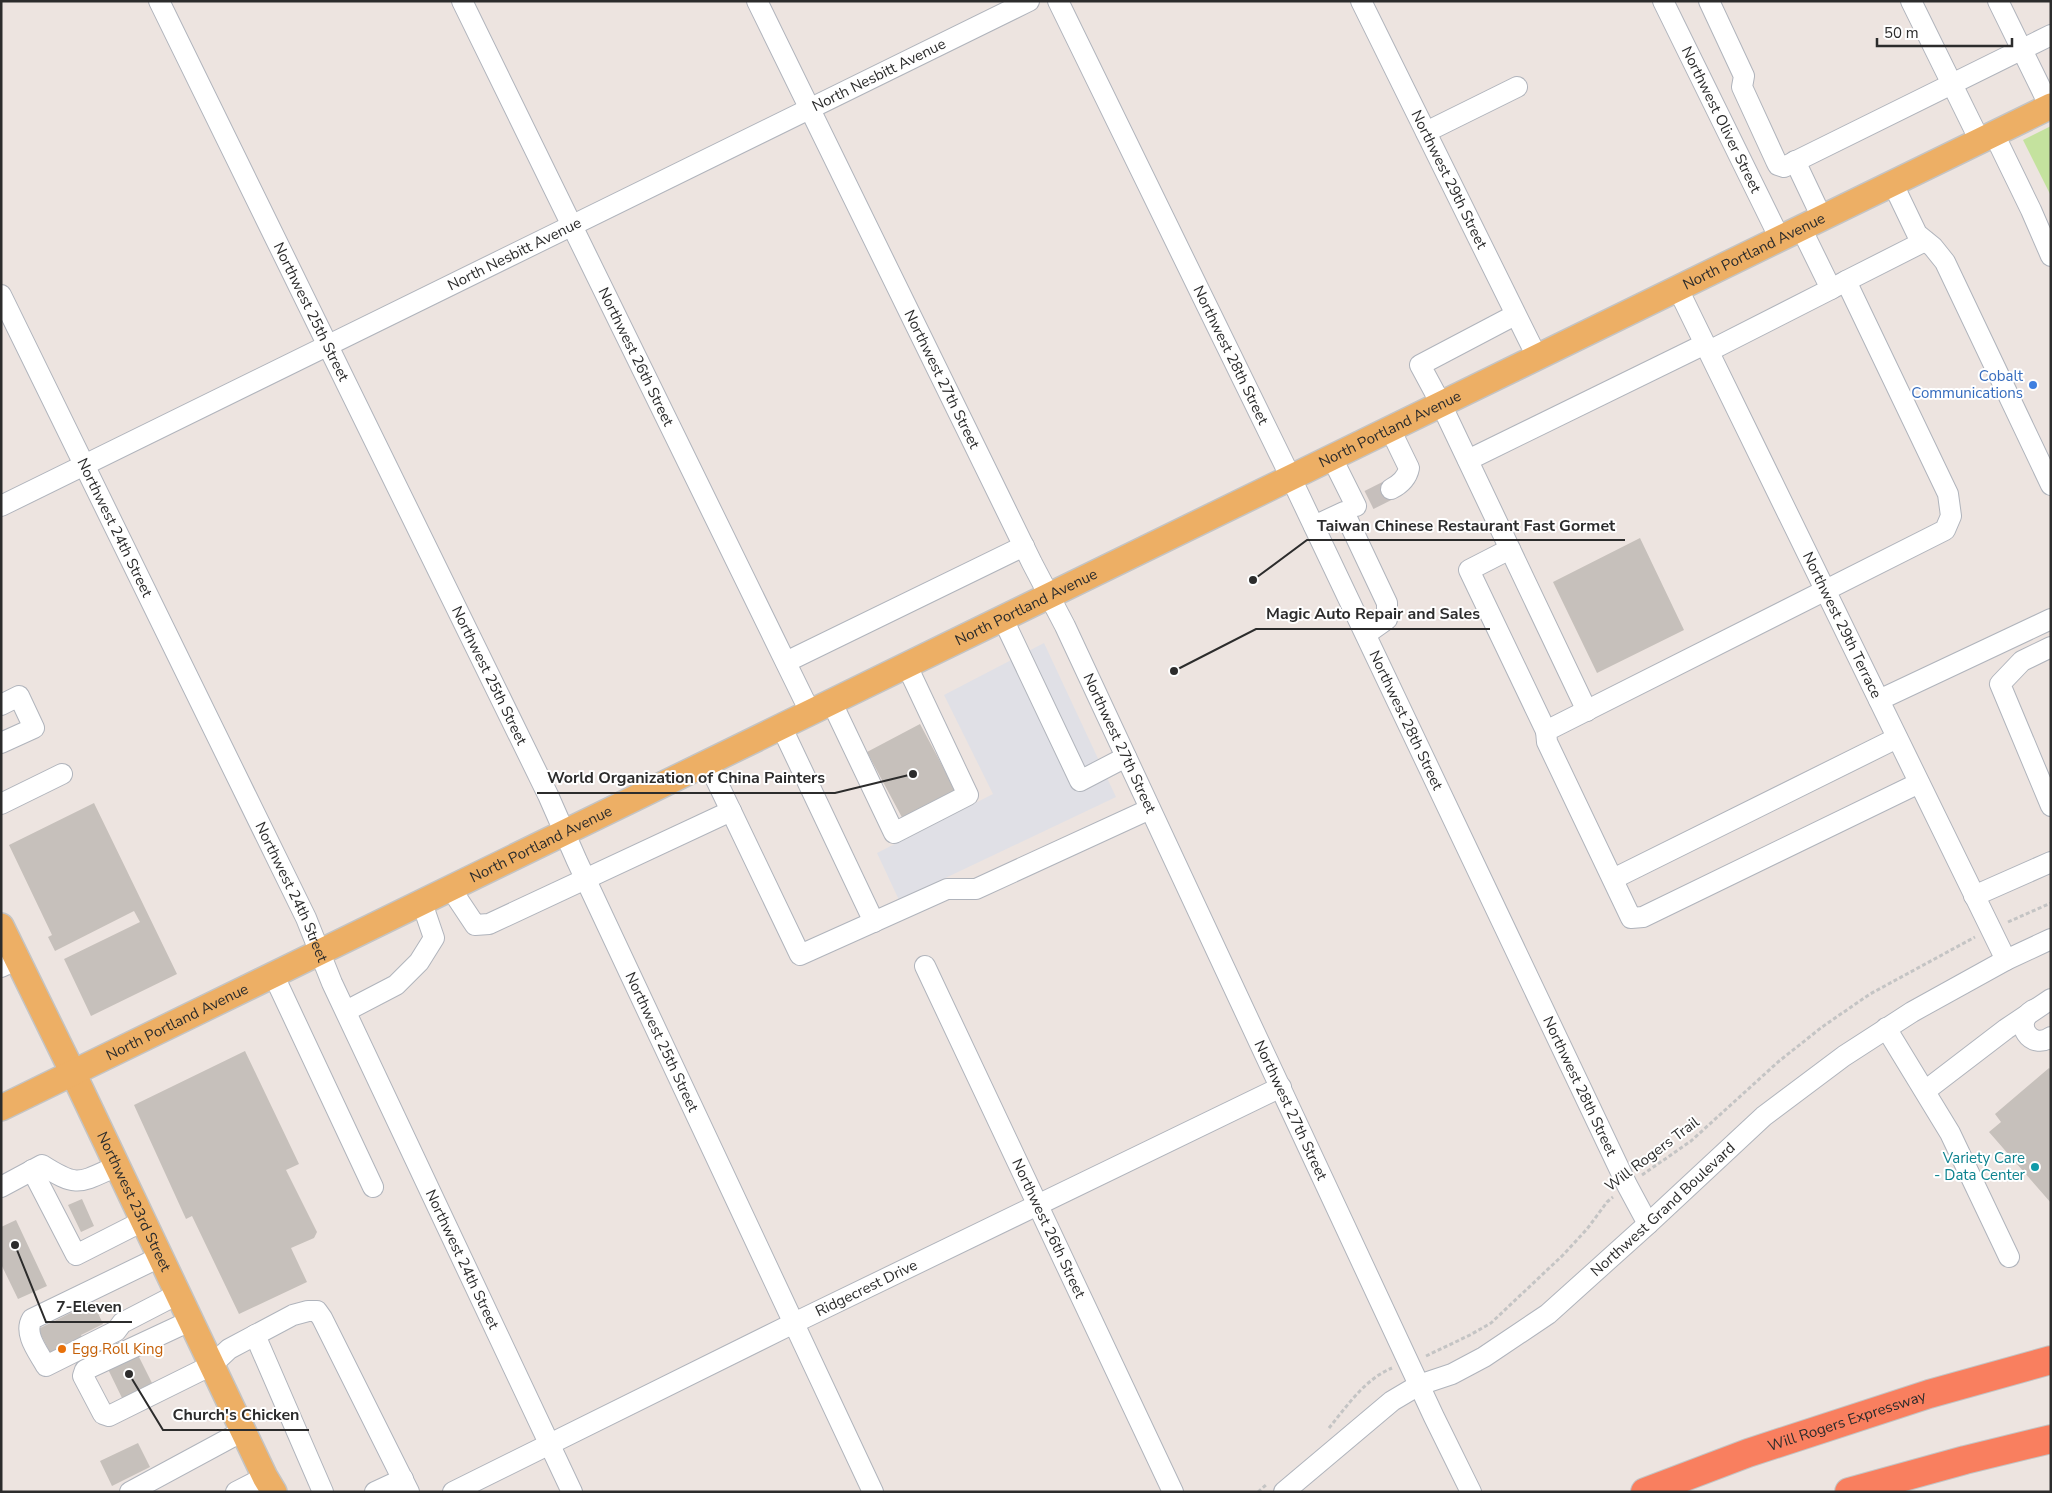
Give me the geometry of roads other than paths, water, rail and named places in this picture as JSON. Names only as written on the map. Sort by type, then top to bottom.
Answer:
[{"type":"highway","name":"Will Rogers Expressway","points":[[1645,1492],[1748,1453],[1928,1394],[2051,1360]]},
{"type":"highway","points":[[1849,1492],[1947,1464],[2051,1439]]},
{"type":"main road","name":"North Portland Avenue","points":[[1,1108],[320,954],[2050,106]]},
{"type":"main road","name":"Northwest 23rd Street","points":[[1,926],[9,963],[73,1073],[269,1487]]},
{"type":"street","name":"Northwest 25th Street","points":[[159,1],[564,833],[873,1492]]},
{"type":"street","name":"Northwest 26th Street","points":[[462,1],[786,662],[821,708],[894,833],[968,795],[907,666]]},
{"type":"street","name":"Northwest 27th Street","points":[[757,1],[1050,596],[1419,1386],[1468,1486]]},
{"type":"street","name":"North Nesbitt Avenue","points":[[1,506],[1029,1]]},
{"type":"street","name":"Northwest 28th Street","points":[[1058,1],[1291,478],[1627,1185],[1648,1224]]},
{"type":"street","name":"Northwest 29th Street","points":[[1361,1],[1537,357]]},
{"type":"street","name":"Northwest Oliver Street","points":[[1663,1],[1751,179],[1801,228]]},
{"type":"street","points":[[1546,731],[1826,592],[1945,530],[1952,516],[1948,494],[1838,285],[1801,228],[1787,163],[1742,88],[1744,76],[1709,1]]},
{"type":"street","points":[[1911,1],[1952,83],[2031,210],[2051,256]]},
{"type":"street","points":[[1998,1],[2050,106]]},
{"type":"street","points":[[1751,179],[2051,35]]},
{"type":"street","points":[[1426,132],[1517,87]]},
{"type":"street","points":[[1712,102],[1742,88]]},
{"type":"street","points":[[1893,184],[1917,234],[1944,262],[2051,485]]},
{"type":"street","points":[[1468,460],[1707,348],[1925,241]]},
{"type":"street","name":"Northwest 29th Terrace","points":[[1678,289],[2006,960]]},
{"type":"street","name":"Northwest 24th Street","points":[[1,295],[306,918],[346,1012],[572,1492]]},
{"type":"street","points":[[1515,315],[1420,365],[1441,404],[1587,711]]},
{"type":"street","points":[[1390,429],[1409,468],[1408,473],[1398,486],[1390,489]]},
{"type":"street","points":[[1332,458],[1357,506],[1370,567],[1387,603],[1388,619],[1366,634]]},
{"type":"street","points":[[1314,526],[1357,506]]},
{"type":"street","points":[[786,662],[1024,546]]},
{"type":"street","points":[[1510,549],[1469,570],[1546,731],[1547,742],[1631,918],[1643,918],[1919,783]]},
{"type":"street","points":[[1338,577],[1370,567]]},
{"type":"street","points":[[1003,619],[1080,780],[1126,757]]},
{"type":"street","points":[[1879,700],[2051,619]]},
{"type":"street","points":[[2051,647],[2022,661],[2000,684],[2051,806]]},
{"type":"street","points":[[1,705],[19,696],[34,728],[1,744]]},
{"type":"street","points":[[782,728],[874,922]]},
{"type":"street","points":[[1613,880],[1897,738]]},
{"type":"street","points":[[708,763],[800,955],[947,889],[976,889],[1150,809]]},
{"type":"street","points":[[1,804],[62,774]]},
{"type":"street","points":[[451,889],[475,924],[489,924],[731,811]]},
{"type":"street","points":[[1974,896],[2051,862]]},
{"type":"street","points":[[346,1012],[396,985],[418,962],[434,938],[422,903]]},
{"type":"street","name":"Northwest Grand Boulevard","points":[[1278,1486],[1392,1401],[1419,1386],[1452,1374],[1484,1357],[1548,1314],[1764,1116],[1844,1056],[1912,1012],[2006,960],[2051,940]]},
{"type":"street","name":"Northwest 26th Street","points":[[925,966],[1173,1492]]},
{"type":"street","points":[[274,976],[373,1187]]},
{"type":"street","points":[[1925,1091],[2041,1009]]},
{"type":"street","points":[[2041,1009],[2023,1027],[2028,1037],[2038,1042],[2051,1037]]},
{"type":"street","points":[[1886,1028],[1950,1133],[2009,1257]]},
{"type":"street","name":"Ridgecrest Drive","points":[[453,1492],[794,1323],[1281,1088]]},
{"type":"street","points":[[1,1187],[42,1165],[64,1179],[76,1182],[117,1166]]},
{"type":"street","points":[[32,1170],[76,1255],[143,1221]]},
{"type":"street","points":[[160,1257],[32,1319],[29,1324],[30,1336],[46,1366],[116,1331],[122,1323],[178,1294]]},
{"type":"street","points":[[190,1320],[85,1370],[83,1376],[103,1414],[109,1416],[212,1365],[229,1349],[293,1315],[317,1311],[406,1485],[376,1492]]},
{"type":"street","points":[[255,1335],[323,1492]]},
{"type":"street","points":[[130,1492],[243,1431]]},
{"type":"street","points":[[236,1492],[269,1487]]},
{"type":"tunnel","points":[[1369,500],[1391,489]]},
{"type":"place","name":"Cobalt Communications","points":[[2033,385]]},
{"type":"place","name":"Taiwan Chinese Restaurant Fast Gormet","points":[[1253,580]]},
{"type":"place","name":"Magic Auto Repair and Sales","points":[[1174,671]]},
{"type":"place","name":"World Organization of China Painters","points":[[913,774]]},
{"type":"place","name":"Variety Care - Data Center","points":[[2035,1167]]},
{"type":"place","name":"7-Eleven","points":[[15,1245]]},
{"type":"place","name":"Egg Roll King","points":[[62,1349]]},
{"type":"place","name":"Church's Chicken","points":[[129,1374]]}]
